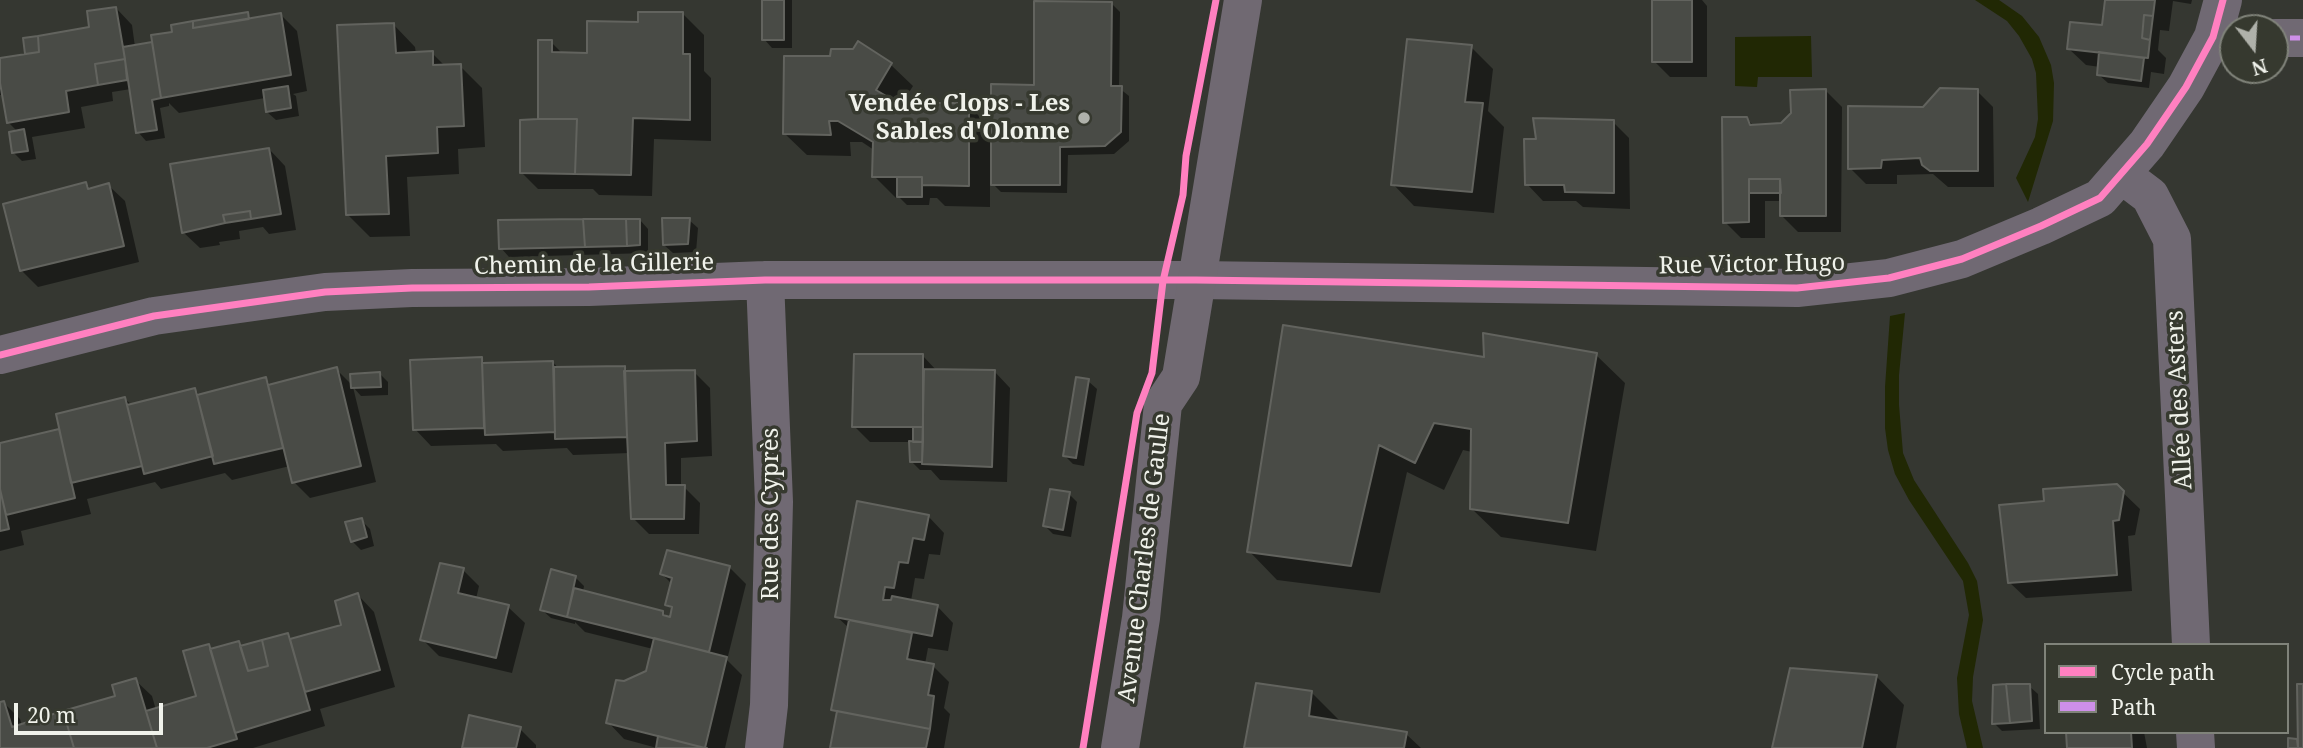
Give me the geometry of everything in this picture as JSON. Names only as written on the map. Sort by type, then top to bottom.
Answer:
[{"type":"main road","name":"Avenue Charles de Gaulle","points":[[1120,748],[1141,618],[1163,404],[1181,377],[1243,0]]},
{"type":"street","name":"Rue Victor Hugo","points":[[1196,280],[1797,288],[1889,278],[1962,259],[2100,198],[2147,144],[2186,87],[2213,37],[2223,0]]},
{"type":"street","name":"Allée des Asters","points":[[2121,174],[2150,196],[2172,239],[2191,643]]},
{"type":"street","name":"Chemin de la Gillerie","points":[[0,355],[153,316],[325,292],[601,286],[765,279],[1196,280]]},
{"type":"street","name":"Rue des Cyprès","points":[[764,748],[769,705],[774,502],[765,279]]},
{"type":"shaded area","points":[[1975,0],[1999,0],[2022,16],[2039,37],[2051,65],[2054,83],[2053,121],[2028,202],[2016,178],[2035,137],[2038,119],[2036,73],[2032,59],[2007,21]]},
{"type":"shaded area","points":[[1811,36],[1812,77],[1758,77],[1757,87],[1735,86],[1735,37]]},
{"type":"shaded area","points":[[1905,313],[1899,375],[1903,453],[1914,480],[1977,581],[1983,620],[1973,677],[1972,701],[1983,748],[1967,748],[1959,714],[1957,678],[1969,615],[1963,581],[1909,500],[1895,474],[1888,450],[1885,387],[1890,316]]},
{"type":"building","points":[[762,0],[784,0],[784,40],[762,40]]},
{"type":"building","points":[[1652,0],[1692,0],[1692,62],[1652,62]]},
{"type":"building","points":[[2105,0],[2155,0],[2153,16],[2144,15],[2142,38],[2150,40],[2148,58],[2067,49],[2070,22],[2102,25]]},
{"type":"building","points":[[1034,1],[1112,2],[1111,86],[1122,86],[1121,132],[1105,146],[1060,147],[1060,185],[991,185],[991,84],[1034,85]]},
{"type":"building","points":[[116,7],[125,59],[95,64],[98,85],[66,91],[69,112],[7,123],[0,83],[0,58],[39,52],[38,36],[89,27],[87,11]]},
{"type":"building","points":[[248,12],[249,19],[193,28],[193,21]]},
{"type":"building","points":[[638,12],[683,12],[683,54],[690,54],[690,120],[633,118],[631,175],[575,174],[577,119],[538,119],[538,40],[552,40],[552,52],[587,53],[587,21],[638,22]]},
{"type":"building","points":[[281,13],[291,75],[161,98],[151,35],[172,32],[171,25],[193,21],[193,28]]},
{"type":"building","points":[[2144,15],[2153,16],[2150,40],[2142,38]]},
{"type":"building","points":[[394,23],[396,53],[433,51],[433,65],[461,64],[464,126],[437,127],[438,153],[386,156],[389,214],[346,215],[337,25]]},
{"type":"building","points":[[38,36],[39,52],[25,54],[23,38]]},
{"type":"building","points":[[1407,39],[1472,45],[1465,102],[1483,103],[1472,192],[1391,185]]},
{"type":"building","points":[[858,41],[892,63],[876,90],[898,103],[969,103],[969,186],[922,185],[922,177],[872,177],[873,142],[838,121],[829,121],[831,135],[783,134],[784,56],[830,56],[831,49],[853,49]]},
{"type":"building","points":[[152,42],[161,98],[152,100],[157,130],[136,133],[123,47]]},
{"type":"building","points":[[2099,52],[2144,58],[2141,81],[2097,75]]},
{"type":"building","points":[[125,59],[127,80],[98,85],[95,64]]},
{"type":"building","points":[[288,86],[291,108],[266,112],[263,90]]},
{"type":"building","points":[[1940,88],[1978,89],[1978,171],[1930,171],[1922,165],[1920,158],[1882,160],[1881,168],[1848,169],[1848,106],[1923,107]]},
{"type":"building","points":[[1826,89],[1826,216],[1780,216],[1780,179],[1749,179],[1749,222],[1723,223],[1722,117],[1747,117],[1750,125],[1781,123],[1791,113],[1790,90]]},
{"type":"building","points":[[1533,118],[1614,120],[1614,193],[1565,192],[1564,185],[1525,185],[1524,139],[1536,139]]},
{"type":"building","points":[[577,119],[575,174],[520,173],[520,120]]},
{"type":"building","points":[[24,129],[28,151],[12,153],[9,132]]},
{"type":"building","points":[[269,148],[281,214],[251,219],[250,211],[223,215],[225,223],[182,233],[170,164]]},
{"type":"building","points":[[897,177],[922,177],[922,197],[897,197]]},
{"type":"building","points":[[1749,179],[1780,179],[1781,193],[1749,193]]},
{"type":"building","points":[[86,182],[88,189],[109,183],[124,246],[20,271],[3,204]]},
{"type":"building","points":[[250,211],[251,219],[225,223],[223,215]]},
{"type":"building","points":[[662,218],[690,218],[688,244],[663,245]]},
{"type":"building","points":[[583,219],[626,219],[627,246],[585,247]]},
{"type":"building","points":[[583,219],[585,247],[499,249],[498,220]]},
{"type":"building","points":[[626,219],[640,219],[640,245],[627,246]]},
{"type":"building","points":[[1283,325],[1484,357],[1483,333],[1597,353],[1568,523],[1470,509],[1471,429],[1434,423],[1415,463],[1379,445],[1351,566],[1247,552]]},
{"type":"building","points":[[854,354],[923,354],[923,427],[852,427]]},
{"type":"building","points":[[482,357],[484,428],[413,430],[410,360]]},
{"type":"building","points":[[553,361],[555,432],[485,435],[482,363]]},
{"type":"building","points":[[625,366],[627,437],[555,439],[554,367]]},
{"type":"building","points":[[337,367],[361,466],[292,483],[268,385]]},
{"type":"building","points":[[924,369],[995,370],[992,467],[922,464]]},
{"type":"building","points":[[695,370],[697,441],[665,443],[666,485],[685,485],[684,519],[631,519],[624,371]]},
{"type":"building","points":[[380,372],[381,387],[351,388],[350,374]]},
{"type":"building","points":[[266,377],[283,448],[214,464],[197,395]]},
{"type":"building","points":[[1076,377],[1089,379],[1076,458],[1063,456]]},
{"type":"building","points":[[195,388],[213,456],[144,474],[127,405]]},
{"type":"building","points":[[125,397],[142,466],[71,483],[56,414]]},
{"type":"building","points":[[913,427],[923,427],[923,442],[913,442]]},
{"type":"building","points":[[59,429],[75,498],[6,515],[0,489],[0,443]]},
{"type":"building","points":[[909,441],[923,442],[922,462],[910,462]]},
{"type":"building","points":[[2117,484],[2124,491],[2119,520],[2113,521],[2117,575],[2008,583],[1999,505],[2044,501],[2043,489]]},
{"type":"building","points":[[0,489],[9,529],[0,531]]},
{"type":"building","points":[[1050,489],[1070,492],[1063,530],[1043,526]]},
{"type":"building","points":[[857,501],[929,515],[924,540],[913,538],[908,563],[899,562],[894,588],[885,587],[883,600],[891,600],[892,596],[938,605],[932,636],[835,617]]},
{"type":"building","points":[[362,518],[367,537],[351,542],[345,522]]},
{"type":"building","points":[[667,550],[730,566],[709,652],[567,617],[574,588],[663,611],[663,615],[670,617],[672,607],[665,605],[672,578],[660,574]]},
{"type":"building","points":[[440,563],[464,568],[458,593],[509,605],[496,658],[420,640]]},
{"type":"building","points":[[551,569],[576,576],[567,617],[540,610]]},
{"type":"building","points":[[358,593],[380,670],[305,692],[290,639],[341,625],[335,601]]},
{"type":"building","points":[[849,620],[912,633],[907,659],[934,664],[928,695],[934,696],[930,729],[831,710]]},
{"type":"building","points":[[288,633],[310,710],[235,733],[210,649],[239,641],[248,671],[268,666],[262,640]]},
{"type":"building","points":[[654,638],[727,657],[705,748],[606,723],[616,680],[624,681],[646,671]]},
{"type":"building","points":[[262,640],[268,666],[248,671],[240,646]]},
{"type":"building","points":[[209,644],[237,739],[207,748],[157,748],[146,711],[196,696],[183,651]]},
{"type":"building","points":[[1790,668],[1877,675],[1862,748],[1772,748]]},
{"type":"building","points":[[136,678],[157,748],[74,748],[63,711],[115,696],[112,685]]},
{"type":"building","points":[[1256,683],[1312,691],[1309,716],[1407,732],[1404,748],[1244,748]]},
{"type":"building","points":[[2006,684],[2010,723],[1992,724],[1993,685]]},
{"type":"building","points":[[2006,684],[2030,684],[2032,721],[2010,723]]},
{"type":"building","points":[[2297,684],[2303,684],[2303,748],[2298,748]]},
{"type":"building","points":[[4,701],[12,727],[63,711],[74,748],[0,748],[0,702]]},
{"type":"building","points":[[837,711],[930,729],[926,748],[830,748]]},
{"type":"building","points":[[469,715],[521,727],[516,748],[462,748]]},
{"type":"building","points":[[2066,734],[2131,734],[2132,748],[2067,748]]},
{"type":"building","points":[[658,736],[705,748],[656,748]]},
{"type":"building","points":[[2288,738],[2297,739],[2298,748],[2288,748]]},
{"type":"marked path","points":[[2289,38],[2303,38]]},
{"type":"cycle path","points":[[1083,748],[1137,413],[1152,373],[1163,281],[1183,195],[1186,156],[1216,0]]},
{"type":"cycle path","points":[[0,355],[154,316],[325,292],[412,288],[589,287],[765,280],[1196,280],[1797,288],[1889,278],[1962,259],[2100,198],[2147,144],[2186,87],[2213,37],[2223,0]]},
{"type":"place","name":"Vendée Clops - Les Sables d'Olonne","points":[[1084,118]]}]
